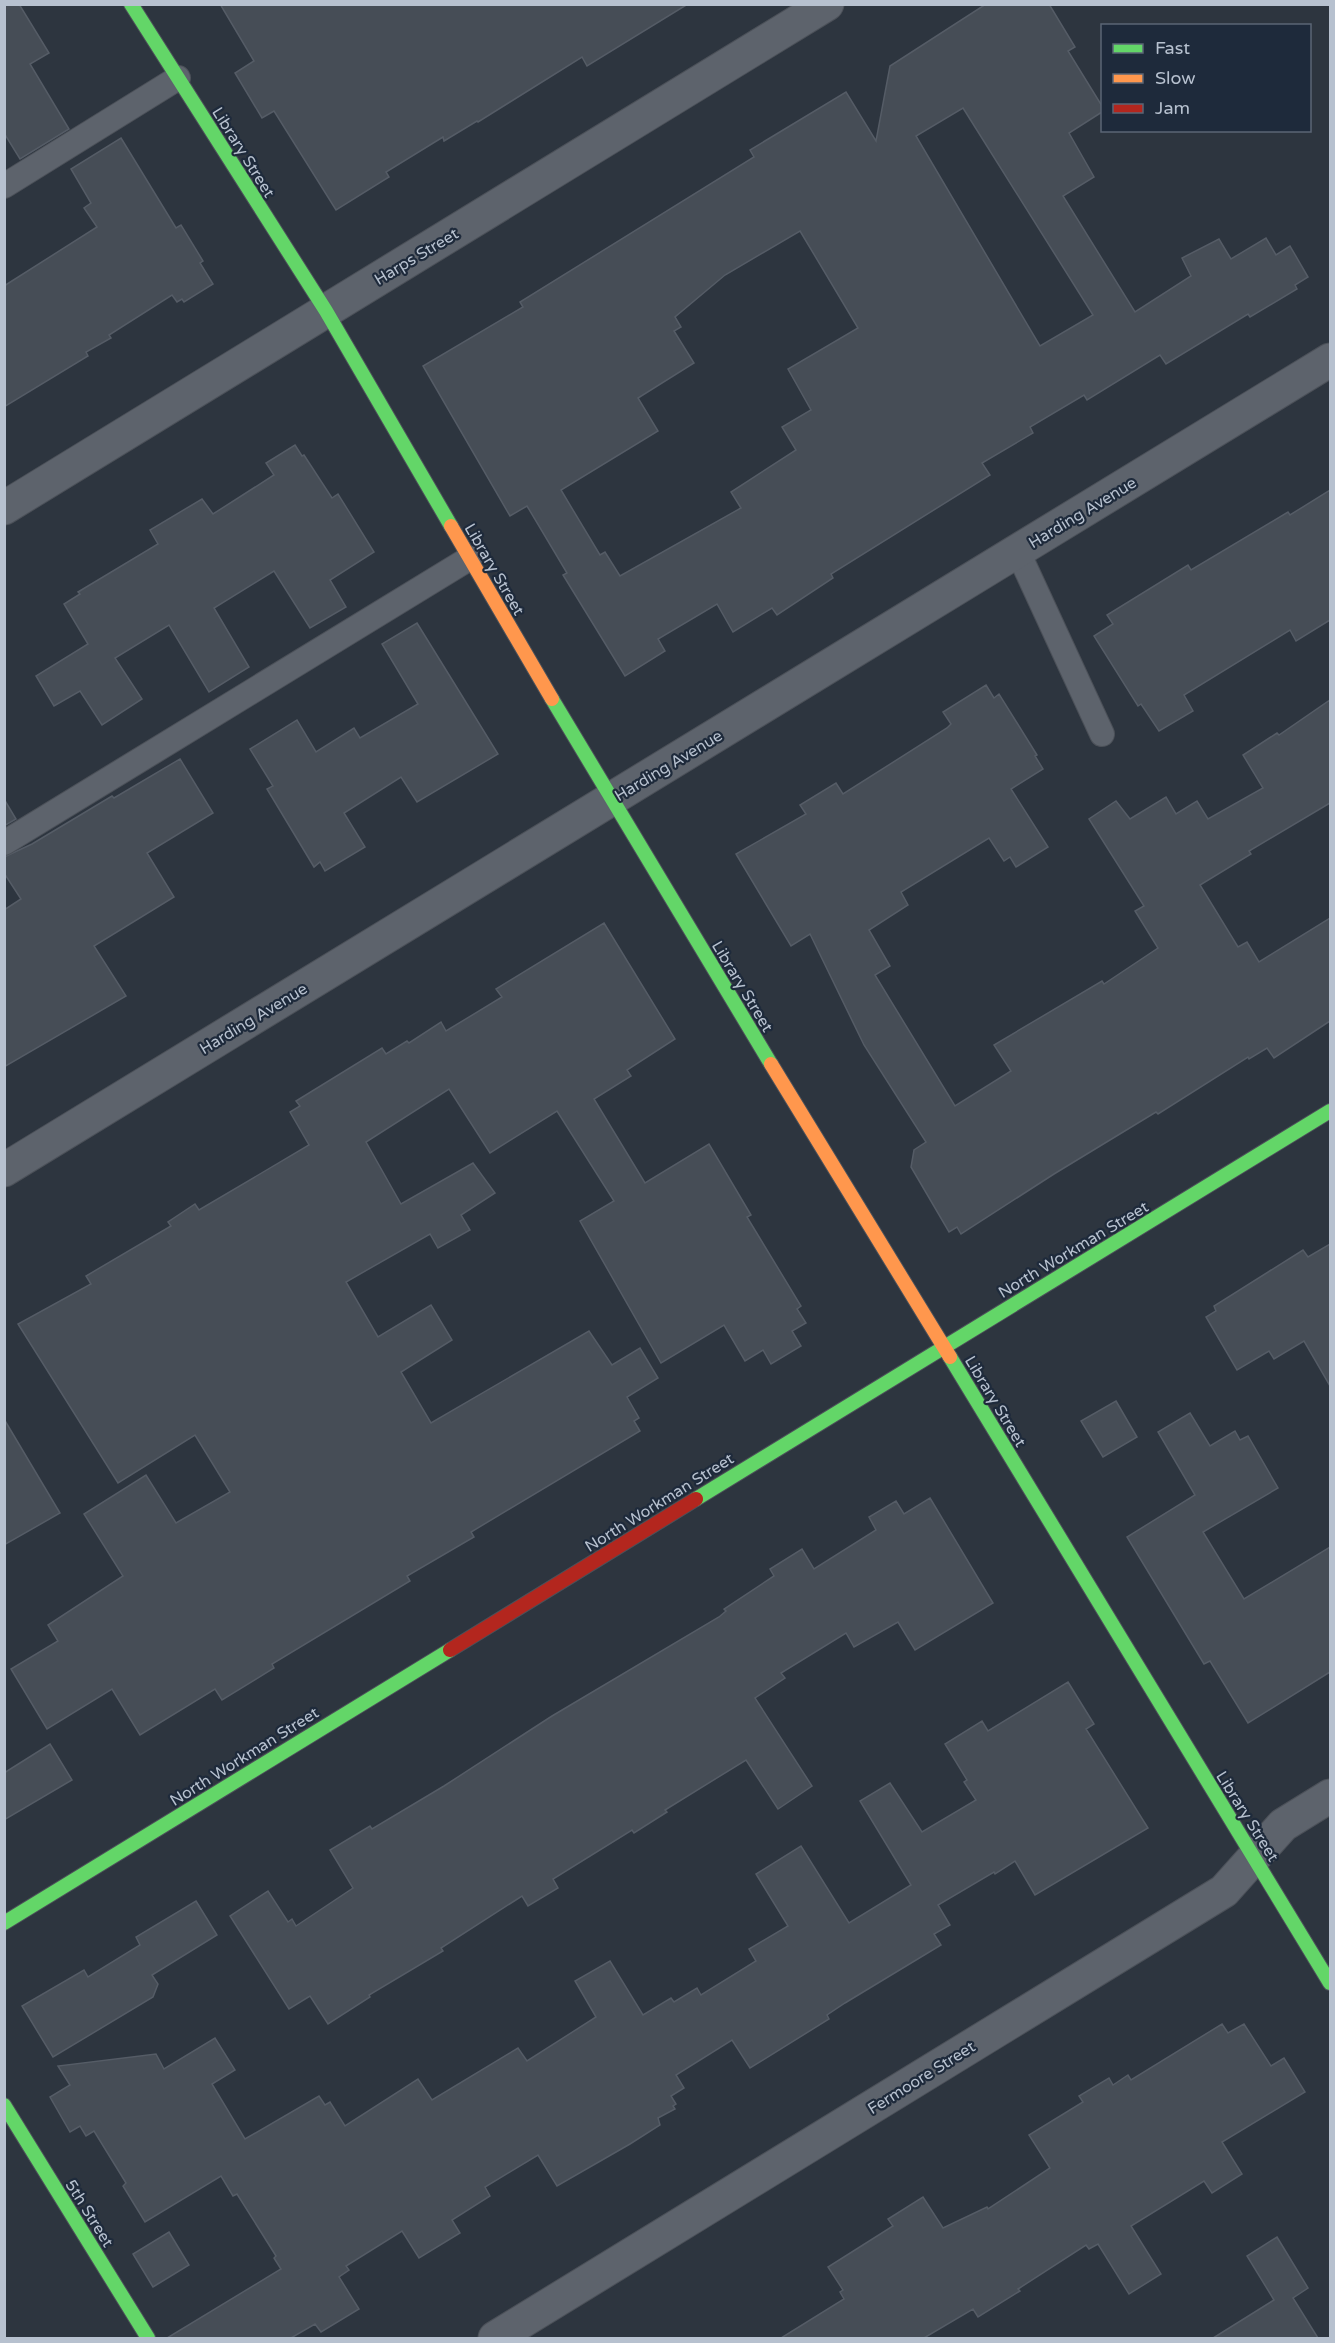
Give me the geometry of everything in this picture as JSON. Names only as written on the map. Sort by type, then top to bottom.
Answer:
[{"type":"street","name":"Library Street","points":[[131,4],[326,311],[611,800],[1330,1983]]},
{"type":"street","name":"Harps Street","points":[[4,508],[827,4]]},
{"type":"street","name":"Harding Avenue","points":[[4,1170],[1330,360]]},
{"type":"street","name":"North Workman Street","points":[[4,1923],[1330,1111]]},
{"type":"street","name":"Fermoore Street","points":[[495,2338],[1224,1891],[1287,1822],[1330,1796]]},
{"type":"street","name":"5th Street","points":[[4,2105],[148,2338]]},
{"type":"lane","points":[[4,186],[178,78]]},
{"type":"lane","points":[[1018,552],[1102,734]]},
{"type":"lane","points":[[4,843],[470,558]]},
{"type":"building","points":[[4,4],[19,4],[49,53],[30,64],[69,129],[20,159],[4,133]]},
{"type":"building","points":[[220,4],[688,4],[587,66],[582,57],[478,122],[444,141],[443,137],[386,172],[389,177],[336,210],[274,111],[262,118],[235,73],[254,61]]},
{"type":"building","points":[[986,4],[1049,4],[1075,47],[1068,51],[1101,104],[1101,113],[1069,133],[1094,177],[1063,196],[1135,312],[1191,276],[1182,258],[1219,239],[1231,259],[1266,238],[1276,255],[1290,246],[1308,277],[1295,285],[1297,289],[1250,317],[1248,314],[1166,364],[1160,355],[1087,400],[1084,395],[1030,427],[1033,433],[982,463],[990,475],[831,574],[833,578],[777,615],[772,608],[733,632],[717,604],[658,639],[665,651],[625,676],[563,575],[567,573],[527,506],[510,516],[423,366],[523,307],[520,302],[754,157],[750,150],[846,92],[876,141],[890,66]],"holes":[[[963,108],[1093,315],[1040,346],[916,136]],[[800,231],[858,328],[788,369],[811,410],[782,427],[796,450],[731,492],[741,508],[620,576],[605,552],[600,555],[561,490],[658,431],[638,398],[694,363],[674,331],[681,327],[675,317],[725,275]]]},
{"type":"building","points":[[121,138],[176,228],[181,225],[203,261],[200,263],[213,284],[184,302],[182,299],[177,302],[172,295],[109,335],[111,338],[86,352],[88,356],[4,407],[4,286],[97,227],[84,208],[91,203],[71,169]]},
{"type":"building","points":[[295,445],[332,498],[338,494],[374,552],[330,580],[346,607],[310,628],[274,571],[214,608],[249,667],[209,692],[169,625],[115,658],[142,699],[102,725],[80,691],[54,706],[36,676],[88,644],[64,604],[80,594],[78,592],[158,544],[150,530],[202,499],[213,514],[274,475],[266,463]]},
{"type":"building","points":[[1330,490],[1330,620],[1296,641],[1290,630],[1184,695],[1193,711],[1159,731],[1141,704],[1138,706],[1094,636],[1113,624],[1107,615],[1188,565],[1191,570],[1288,512],[1290,515]]},
{"type":"building","points":[[417,623],[498,754],[417,802],[401,777],[344,813],[365,847],[325,871],[320,862],[314,867],[267,789],[273,786],[250,749],[297,720],[316,752],[354,728],[360,738],[418,704],[382,644]]},
{"type":"building","points":[[986,685],[994,698],[999,694],[1037,755],[1035,756],[1043,769],[1011,789],[1048,847],[1016,867],[1010,857],[1004,861],[989,838],[901,892],[908,905],[869,930],[890,966],[875,975],[955,1106],[1011,1071],[994,1045],[1102,981],[1104,984],[1158,948],[1135,911],[1144,906],[1089,819],[1116,801],[1130,819],[1166,797],[1176,814],[1197,801],[1208,819],[1263,788],[1243,755],[1277,733],[1279,735],[1330,700],[1330,803],[1249,851],[1251,854],[1200,885],[1238,947],[1247,942],[1259,962],[1330,918],[1330,1021],[1274,1058],[1267,1048],[1249,1059],[1248,1057],[1158,1114],[1156,1112],[1054,1174],[961,1234],[957,1227],[949,1232],[911,1167],[914,1150],[926,1142],[864,1045],[810,934],[791,946],[736,854],[806,814],[800,805],[836,783],[843,794],[947,728],[951,724],[943,712]]},
{"type":"building","points":[[180,759],[213,813],[147,853],[174,897],[94,946],[126,996],[4,1067],[4,910],[21,899],[4,873],[4,857],[32,844]]},
{"type":"building","points":[[4,799],[16,819],[4,826]]},
{"type":"building","points":[[604,923],[675,1039],[627,1070],[631,1076],[594,1099],[645,1183],[709,1144],[751,1215],[747,1217],[801,1306],[797,1309],[806,1323],[792,1331],[801,1346],[771,1364],[763,1350],[745,1361],[724,1325],[661,1363],[580,1221],[614,1201],[557,1111],[490,1153],[449,1089],[366,1142],[401,1204],[473,1163],[495,1193],[461,1215],[470,1230],[438,1248],[430,1234],[346,1282],[378,1337],[431,1305],[452,1340],[401,1372],[431,1423],[589,1331],[612,1365],[640,1348],[658,1378],[627,1397],[639,1418],[634,1421],[640,1431],[471,1532],[474,1537],[407,1576],[410,1581],[272,1664],[274,1668],[222,1700],[215,1689],[140,1735],[112,1689],[47,1729],[11,1669],[58,1641],[48,1625],[123,1576],[84,1514],[146,1475],[176,1523],[230,1492],[195,1435],[118,1483],[18,1324],[91,1284],[86,1276],[171,1226],[168,1222],[195,1204],[199,1210],[309,1145],[290,1112],[300,1106],[296,1101],[382,1048],[386,1054],[407,1041],[409,1043],[441,1022],[446,1031],[502,997],[496,989]]},
{"type":"building","points":[[1330,1244],[1330,1386],[1304,1341],[1274,1359],[1269,1351],[1237,1370],[1206,1317],[1216,1311],[1214,1306],[1303,1250],[1308,1257]]},
{"type":"building","points":[[1116,1401],[1137,1437],[1103,1457],[1081,1421]]},
{"type":"building","points":[[1190,1413],[1210,1446],[1235,1431],[1240,1440],[1248,1436],[1278,1488],[1203,1532],[1244,1599],[1330,1547],[1330,1672],[1248,1723],[1210,1661],[1204,1664],[1127,1537],[1195,1495],[1158,1432]]},
{"type":"building","points":[[4,1419],[60,1513],[4,1545]]},
{"type":"building","points":[[930,1498],[993,1603],[915,1650],[898,1622],[854,1647],[846,1633],[781,1673],[785,1678],[755,1698],[812,1786],[778,1809],[746,1760],[665,1810],[667,1812],[634,1833],[632,1830],[553,1879],[558,1888],[528,1906],[522,1896],[441,1948],[443,1951],[369,1995],[370,1997],[328,2024],[310,1996],[289,2009],[230,1916],[268,1891],[288,1922],[292,1919],[296,1926],[353,1888],[330,1850],[370,1826],[372,1829],[444,1786],[552,1716],[719,1617],[726,1611],[724,1609],[774,1576],[770,1569],[802,1549],[814,1569],[876,1530],[869,1517],[896,1501],[904,1514]]},
{"type":"building","points":[[1068,1682],[1094,1724],[1086,1729],[1148,1828],[1035,1895],[1015,1861],[995,1874],[994,1872],[938,1905],[950,1925],[934,1934],[941,1945],[845,2003],[827,2015],[829,2019],[750,2068],[732,2040],[676,2075],[684,2088],[671,2096],[676,2104],[673,2106],[675,2109],[658,2118],[660,2125],[630,2144],[557,2186],[538,2155],[485,2187],[490,2196],[452,2220],[460,2233],[419,2258],[402,2231],[346,2266],[349,2270],[339,2277],[359,2309],[321,2332],[315,2324],[291,2338],[167,2338],[281,2269],[274,2258],[276,2256],[237,2194],[233,2196],[221,2176],[145,2222],[123,2186],[126,2183],[94,2131],[86,2136],[80,2126],[70,2132],[50,2097],[70,2085],[58,2066],[156,2054],[164,2069],[215,2038],[235,2070],[212,2084],[245,2139],[319,2096],[325,2105],[330,2102],[345,2126],[418,2079],[432,2100],[518,2048],[527,2061],[596,2017],[575,1981],[610,1961],[643,2015],[671,1998],[674,2002],[697,1988],[701,1995],[756,1961],[749,1949],[788,1926],[756,1874],[801,1846],[849,1923],[911,1885],[860,1801],[890,1783],[922,1832],[976,1800],[964,1782],[967,1780],[945,1744],[982,1721],[988,1731]]},
{"type":"building","points":[[50,1744],[72,1780],[4,1820],[4,1773]]},
{"type":"building","points":[[196,1901],[217,1935],[152,1975],[158,1984],[153,1997],[53,2057],[22,2006],[84,1970],[88,1977],[140,1945],[136,1937]]},
{"type":"building","points":[[1222,2024],[1228,2033],[1244,2024],[1271,2066],[1284,2058],[1305,2092],[1222,2142],[1242,2174],[1212,2193],[1204,2181],[1131,2226],[1161,2274],[1129,2294],[1098,2244],[1089,2249],[1086,2245],[978,2317],[973,2309],[924,2338],[781,2338],[844,2299],[840,2292],[843,2290],[828,2267],[893,2226],[888,2219],[923,2197],[943,2228],[987,2207],[988,2209],[1050,2168],[1029,2135],[1083,2102],[1079,2096],[1109,2078],[1113,2085],[1128,2075],[1131,2080]]},
{"type":"building","points":[[169,2232],[189,2265],[153,2287],[133,2254]]},
{"type":"building","points":[[1277,2237],[1308,2288],[1293,2298],[1318,2338],[1213,2338],[1274,2300],[1247,2256]]},
{"type":"traffic: fast","points":[[131,4],[326,311],[451,526]]},
{"type":"traffic: fast","points":[[552,699],[771,1064]]},
{"type":"traffic: fast","points":[[696,1499],[1330,1111]]},
{"type":"traffic: fast","points":[[950,1357],[1330,1983]]},
{"type":"traffic: fast","points":[[4,1923],[450,1650]]},
{"type":"traffic: fast","points":[[4,2105],[148,2338]]},
{"type":"traffic: slow","points":[[451,526],[552,699]]},
{"type":"traffic: slow","points":[[771,1064],[950,1357]]},
{"type":"traffic: jam","points":[[450,1650],[696,1499]]}]
